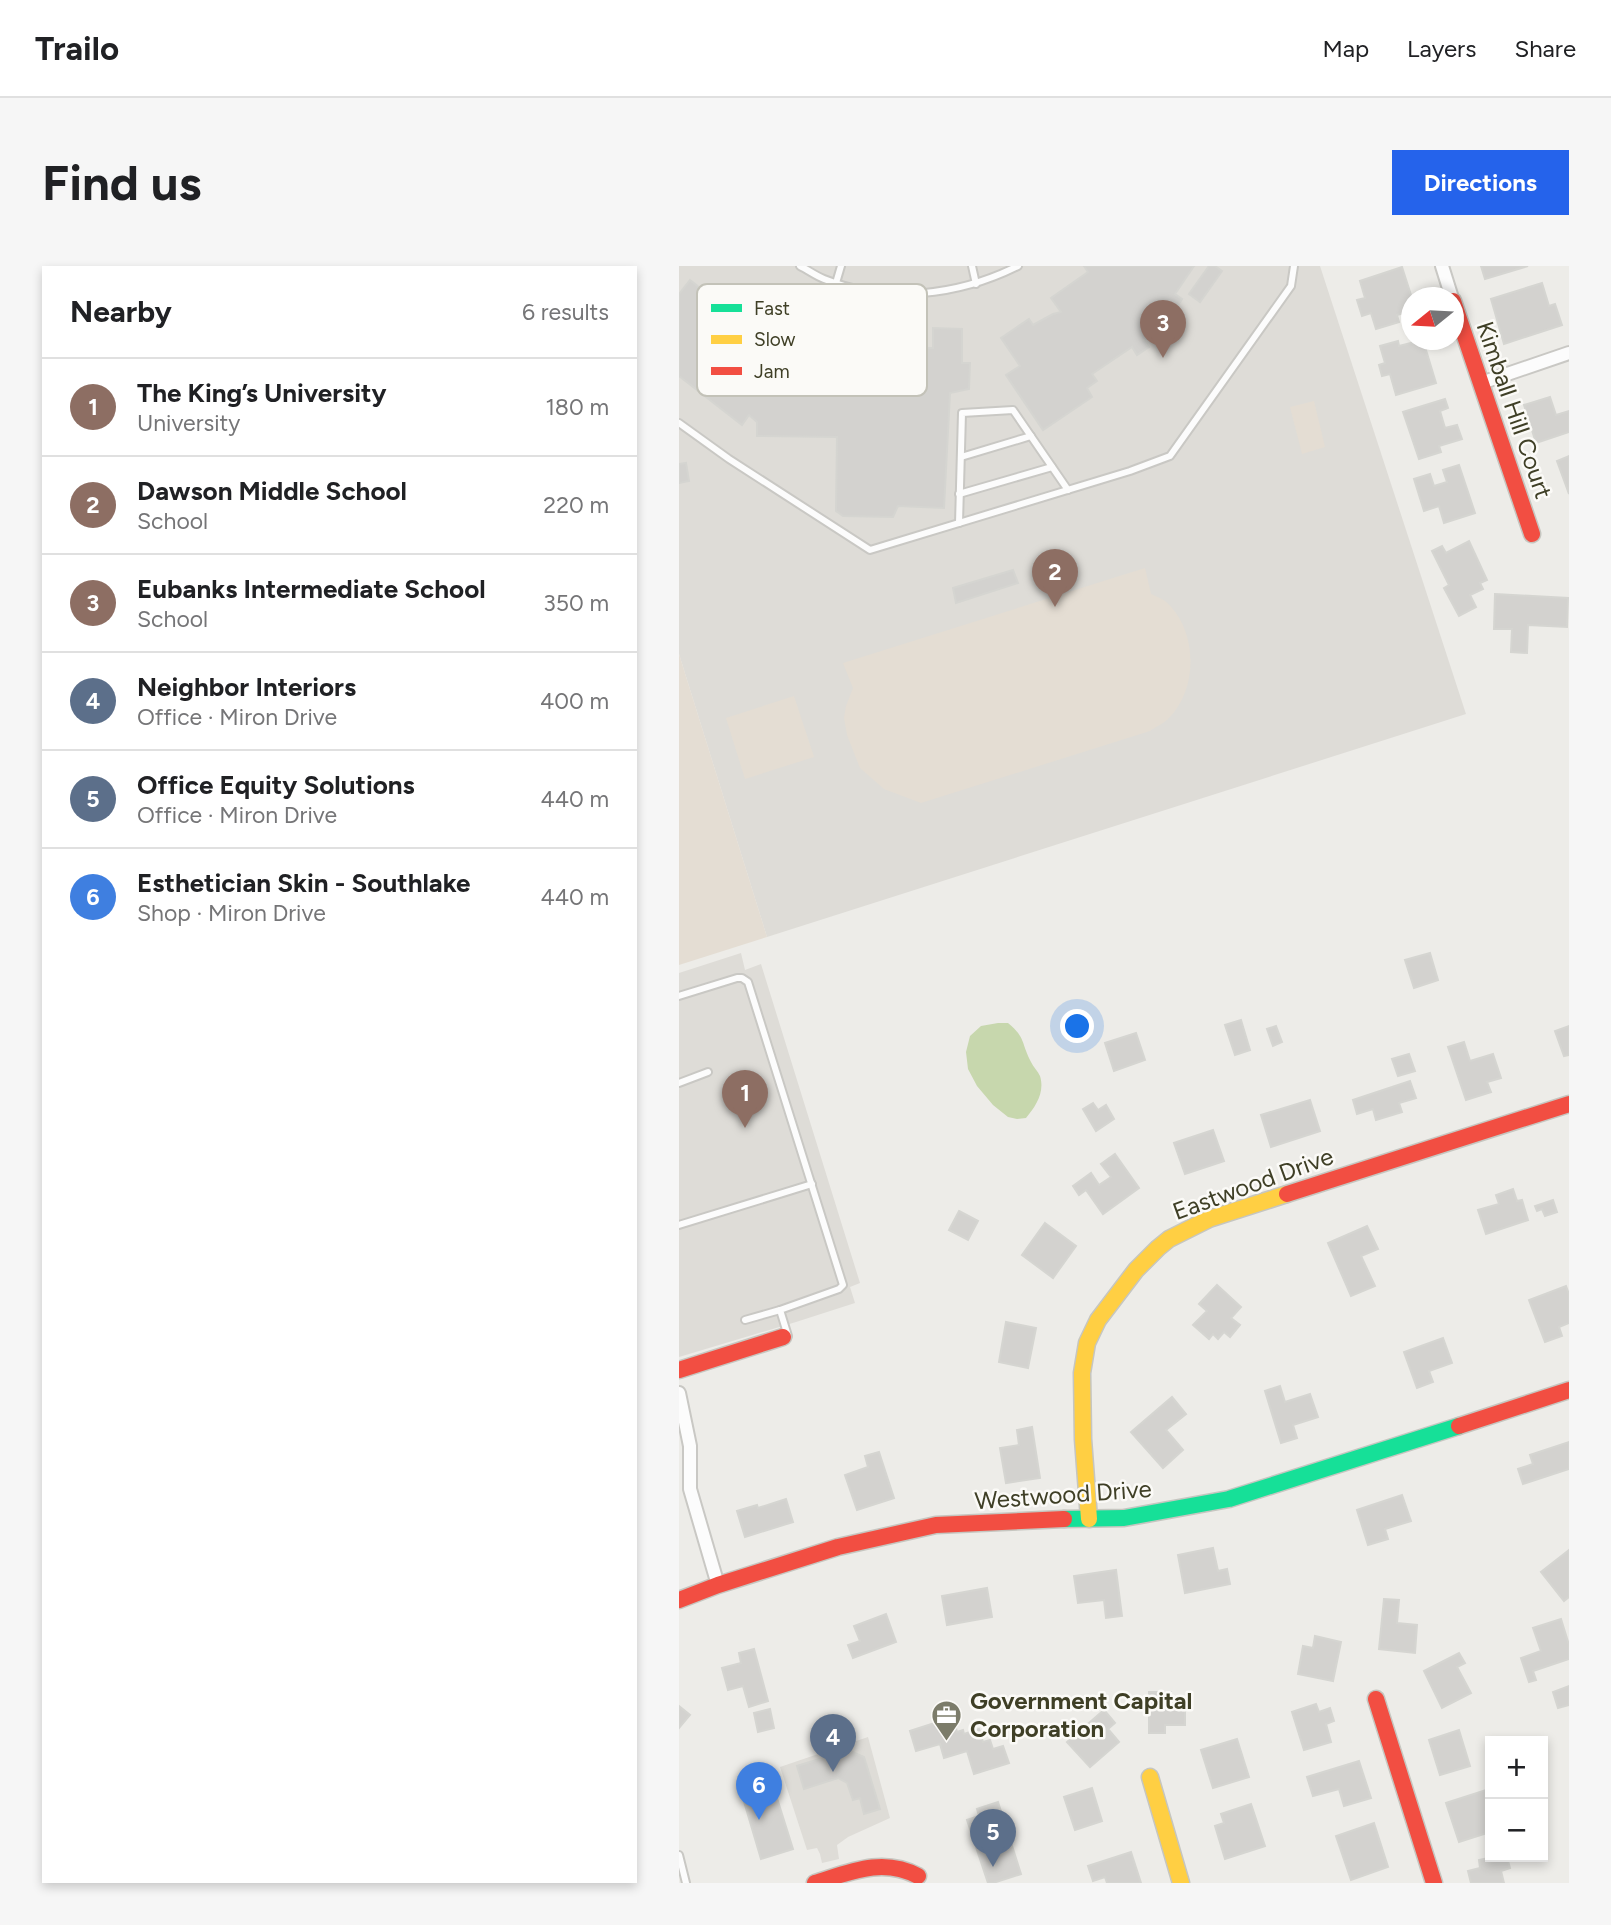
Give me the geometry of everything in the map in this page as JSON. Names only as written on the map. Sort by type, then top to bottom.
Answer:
[{"type":"street","name":"Kimball Hill Court","points":[[1442,266],[1449,287]]},
{"type":"street","name":"Kimball Hill Court","points":[[1464,332],[1532,534]]},
{"type":"street","points":[[1481,383],[1569,353]]},
{"type":"street","name":"Eastwood Drive","points":[[1089,1519],[1082,1413],[1082,1367],[1087,1342],[1096,1322],[1145,1259],[1168,1238],[1189,1226],[1227,1213],[1569,1104]]},
{"type":"street","points":[[679,1370],[783,1337]]},
{"type":"street","name":"Westwood Drive","points":[[679,1600],[838,1547],[936,1525],[1123,1518],[1229,1499],[1569,1390]]},
{"type":"street","points":[[679,1393],[690,1446],[690,1489],[718,1585]]},
{"type":"street","points":[[1376,1699],[1434,1883]]},
{"type":"street","points":[[1150,1777],[1181,1883]]},
{"type":"street","points":[[815,1883],[887,1865],[909,1869],[920,1880]]},
{"type":"lane","points":[[800,266],[823,279],[840,284]]},
{"type":"lane","points":[[836,283],[841,266]]},
{"type":"lane","points":[[972,266],[976,284]]},
{"type":"lane","points":[[927,293],[976,284],[1018,266]]},
{"type":"lane","points":[[679,423],[729,459],[870,550],[1130,471],[1170,456],[1291,286],[1294,266]]},
{"type":"lane","points":[[959,523],[963,413],[1013,411],[1068,490]]},
{"type":"lane","points":[[961,457],[1031,436]]},
{"type":"lane","points":[[960,494],[1052,467]]},
{"type":"lane","points":[[679,996],[737,978],[748,982],[843,1286],[745,1320]]},
{"type":"lane","points":[[679,1083],[708,1072]]},
{"type":"lane","points":[[679,1225],[812,1184]]},
{"type":"lane","points":[[780,1310],[788,1336],[783,1337]]},
{"type":"lane","points":[[679,1855],[686,1883]]},
{"type":"shaded area","points":[[679,266],[1320,266],[1466,714],[767,937],[679,654]]},
{"type":"shaded area","points":[[1314,401],[1325,447],[1302,454],[1290,407]]},
{"type":"shaded area","points":[[1145,568],[1151,594],[1165,601],[1184,627],[1191,659],[1185,692],[1178,706],[1164,722],[1150,731],[921,803],[884,789],[860,768],[847,735],[844,718],[853,688],[843,663]]},
{"type":"shaded area","points":[[679,654],[767,937],[679,965]]},
{"type":"shaded area","points":[[794,696],[814,757],[745,779],[726,718]]},
{"type":"shaded area","points":[[741,953],[745,970],[761,964],[860,1283],[850,1287],[855,1303],[679,1357],[679,973]]},
{"type":"shaded area","points":[[1008,1023],[1018,1033],[1040,1076],[1039,1098],[1026,1118],[1008,1117],[993,1105],[977,1086],[968,1069],[966,1052],[970,1036],[981,1026]]},
{"type":"shaded area","points":[[868,1737],[890,1818],[848,1837],[837,1845],[839,1859],[822,1863],[817,1848],[807,1850],[780,1767]]},
{"type":"building","points":[[1084,266],[1194,266],[1175,294],[1182,299],[1175,310],[1144,340],[1149,347],[1137,355],[1132,347],[1092,374],[1097,381],[1087,388],[1092,397],[1043,430],[1006,375],[1020,366],[1001,338],[1029,319],[1033,325],[1061,312],[1051,298],[1088,272]]},
{"type":"building","points":[[1209,266],[1215,266],[1222,271],[1200,302],[1189,294]]},
{"type":"building","points":[[1481,266],[1528,266],[1485,279]]},
{"type":"building","points":[[1402,267],[1408,287],[1401,287],[1401,314],[1397,315],[1399,322],[1376,329],[1371,313],[1362,316],[1357,300],[1365,298],[1360,281]]},
{"type":"building","points":[[690,280],[697,286],[697,390],[679,376],[679,294]]},
{"type":"building","points":[[1542,283],[1549,306],[1555,304],[1562,325],[1504,344],[1491,299]]},
{"type":"building","points":[[933,328],[962,329],[962,363],[970,363],[969,389],[950,393],[944,508],[898,506],[893,517],[843,516],[836,511],[837,437],[757,436],[757,422],[749,415],[742,425],[705,396],[927,396],[927,348],[933,348]]},
{"type":"building","points":[[1398,341],[1401,350],[1426,350],[1436,383],[1396,395],[1390,374],[1382,376],[1379,365],[1385,363],[1380,346]]},
{"type":"building","points":[[1550,397],[1556,415],[1569,411],[1569,432],[1536,443],[1524,405]]},
{"type":"building","points":[[1445,399],[1448,408],[1440,411],[1445,428],[1457,425],[1462,439],[1439,446],[1441,452],[1419,459],[1403,412]]},
{"type":"building","points":[[1569,456],[1569,494],[1557,461]]},
{"type":"building","points":[[686,463],[689,481],[679,483],[679,464]]},
{"type":"building","points":[[1459,465],[1475,513],[1444,523],[1439,506],[1424,511],[1414,479],[1430,474],[1434,486],[1447,482],[1443,470]]},
{"type":"building","points":[[1469,541],[1487,580],[1480,583],[1483,589],[1470,595],[1476,607],[1459,616],[1444,588],[1449,585],[1432,551],[1442,546],[1446,553]]},
{"type":"building","points":[[1013,570],[1018,583],[956,603],[953,588]]},
{"type":"building","points":[[1495,594],[1568,598],[1567,627],[1528,625],[1527,653],[1511,652],[1512,629],[1494,629]]},
{"type":"building","points":[[1430,953],[1438,980],[1414,988],[1405,960]]},
{"type":"building","points":[[1241,1020],[1250,1050],[1235,1055],[1225,1025]]},
{"type":"building","points":[[1276,1026],[1282,1042],[1273,1046],[1267,1029]]},
{"type":"building","points":[[1569,1026],[1569,1055],[1564,1056],[1555,1031]]},
{"type":"building","points":[[1136,1033],[1145,1060],[1114,1071],[1105,1043]]},
{"type":"building","points":[[1464,1042],[1470,1061],[1493,1054],[1501,1078],[1487,1082],[1491,1092],[1466,1100],[1448,1047]]},
{"type":"building","points":[[1409,1054],[1415,1071],[1398,1076],[1392,1059]]},
{"type":"building","points":[[1410,1081],[1416,1098],[1399,1103],[1402,1112],[1376,1120],[1373,1109],[1357,1114],[1353,1100]]},
{"type":"building","points":[[1310,1100],[1320,1131],[1271,1147],[1261,1115]]},
{"type":"building","points":[[1093,1103],[1098,1110],[1106,1105],[1114,1119],[1096,1131],[1083,1109]]},
{"type":"building","points":[[1213,1130],[1224,1161],[1185,1174],[1174,1143]]},
{"type":"building","points":[[1115,1154],[1139,1188],[1103,1214],[1086,1190],[1079,1195],[1073,1186],[1091,1173],[1099,1185],[1111,1177],[1101,1164]]},
{"type":"building","points":[[1513,1189],[1517,1201],[1522,1200],[1528,1220],[1486,1234],[1478,1210],[1499,1204],[1496,1195]]},
{"type":"building","points":[[1553,1200],[1557,1212],[1545,1216],[1542,1209],[1537,1211],[1535,1206]]},
{"type":"building","points":[[959,1211],[978,1221],[968,1240],[949,1230]]},
{"type":"building","points":[[1045,1223],[1076,1246],[1053,1278],[1022,1255]]},
{"type":"building","points":[[1367,1226],[1378,1249],[1361,1256],[1375,1286],[1351,1296],[1328,1243]]},
{"type":"building","points":[[1217,1285],[1241,1307],[1231,1318],[1240,1325],[1230,1337],[1224,1332],[1218,1339],[1213,1334],[1209,1339],[1193,1325],[1207,1311],[1199,1304]]},
{"type":"building","points":[[1566,1286],[1569,1294],[1569,1323],[1559,1327],[1562,1336],[1545,1342],[1529,1300]]},
{"type":"building","points":[[1006,1322],[1036,1328],[1028,1368],[999,1362]]},
{"type":"building","points":[[1443,1338],[1452,1363],[1429,1371],[1433,1382],[1417,1388],[1404,1352]]},
{"type":"building","points":[[1280,1386],[1285,1402],[1310,1394],[1318,1417],[1293,1425],[1297,1438],[1281,1443],[1265,1391]]},
{"type":"building","points":[[1172,1397],[1186,1414],[1166,1430],[1183,1450],[1163,1468],[1131,1432]]},
{"type":"building","points":[[1032,1427],[1040,1478],[1006,1483],[1000,1448],[1019,1445],[1017,1430]]},
{"type":"building","points":[[1569,1442],[1569,1469],[1523,1484],[1518,1469],[1533,1464],[1530,1455]]},
{"type":"building","points":[[879,1452],[894,1498],[857,1510],[845,1475],[868,1467],[865,1456]]},
{"type":"building","points":[[1402,1495],[1411,1521],[1385,1529],[1388,1539],[1368,1545],[1357,1510]]},
{"type":"building","points":[[786,1499],[793,1522],[745,1537],[737,1511]]},
{"type":"building","points":[[1213,1548],[1218,1571],[1227,1569],[1230,1584],[1185,1593],[1178,1555]]},
{"type":"building","points":[[1569,1550],[1569,1597],[1564,1601],[1541,1572]]},
{"type":"building","points":[[1116,1570],[1122,1616],[1106,1618],[1104,1600],[1078,1603],[1074,1576]]},
{"type":"building","points":[[987,1588],[992,1617],[947,1625],[942,1596]]},
{"type":"building","points":[[1384,1599],[1399,1600],[1397,1623],[1417,1625],[1415,1653],[1379,1649]]},
{"type":"building","points":[[886,1614],[896,1642],[853,1658],[848,1645],[860,1641],[854,1626]]},
{"type":"building","points":[[1561,1619],[1569,1645],[1569,1659],[1533,1671],[1536,1680],[1529,1682],[1521,1658],[1541,1651],[1533,1628]]},
{"type":"building","points":[[1315,1636],[1341,1642],[1333,1681],[1298,1674],[1303,1646],[1313,1648]]},
{"type":"building","points":[[754,1649],[768,1701],[749,1707],[743,1686],[728,1690],[722,1668],[741,1663],[739,1653]]},
{"type":"building","points":[[1459,1653],[1465,1663],[1457,1667],[1471,1693],[1442,1708],[1424,1671]]},
{"type":"building","points":[[1569,1686],[1569,1705],[1558,1708],[1553,1692]]},
{"type":"building","points":[[1149,1692],[1171,1692],[1171,1699],[1185,1699],[1185,1725],[1165,1725],[1165,1733],[1149,1733]]},
{"type":"building","points":[[1316,1704],[1319,1712],[1330,1708],[1334,1721],[1326,1724],[1331,1742],[1304,1750],[1292,1712]]},
{"type":"building","points":[[679,1706],[690,1715],[679,1728]]},
{"type":"building","points":[[770,1709],[774,1728],[758,1732],[754,1713]]},
{"type":"building","points":[[1104,1710],[1115,1723],[1108,1729],[1119,1742],[1090,1767],[1067,1742]]},
{"type":"building","points":[[953,1717],[957,1732],[963,1730],[964,1734],[979,1729],[983,1742],[990,1740],[993,1749],[1003,1746],[1009,1763],[974,1774],[967,1751],[944,1758],[940,1744],[916,1751],[910,1731]]},
{"type":"building","points":[[1459,1730],[1470,1766],[1440,1775],[1429,1740]]},
{"type":"building","points":[[1237,1739],[1249,1777],[1213,1788],[1201,1750]]},
{"type":"building","points":[[848,1750],[864,1757],[880,1809],[864,1814],[860,1798],[853,1800],[847,1783],[838,1778],[804,1789],[797,1766]]},
{"type":"building","points":[[1359,1761],[1371,1798],[1344,1806],[1339,1789],[1313,1796],[1307,1777]]},
{"type":"building","points":[[771,1779],[793,1849],[761,1859],[740,1788]]},
{"type":"building","points":[[1092,1788],[1102,1821],[1075,1830],[1064,1797]]},
{"type":"building","points":[[1485,1790],[1485,1834],[1459,1842],[1446,1803]]},
{"type":"building","points":[[998,1802],[1021,1874],[988,1883],[967,1820],[979,1816],[977,1809]]},
{"type":"building","points":[[1251,1804],[1265,1846],[1225,1859],[1215,1826],[1224,1823],[1221,1814]]},
{"type":"building","points":[[1374,1823],[1388,1867],[1351,1880],[1336,1836]]},
{"type":"building","points":[[1131,1852],[1141,1883],[1107,1883],[1105,1877],[1093,1881],[1088,1866]]},
{"type":"building","points":[[1479,1860],[1508,1862],[1510,1868],[1501,1871],[1504,1883],[1471,1883],[1468,1871],[1480,1868]]},
{"type":"traffic: fast","points":[[1064,1519],[1124,1518],[1229,1499],[1459,1426]]},
{"type":"traffic: slow","points":[[1089,1519],[1083,1439],[1082,1373],[1087,1343],[1098,1320],[1136,1270],[1169,1239],[1209,1219],[1287,1194]]},
{"type":"traffic: slow","points":[[1150,1777],[1181,1883]]},
{"type":"traffic: jam","points":[[1464,333],[1532,534]]},
{"type":"traffic: jam","points":[[1287,1194],[1569,1104]]},
{"type":"traffic: jam","points":[[679,1370],[783,1337]]},
{"type":"traffic: jam","points":[[1459,1426],[1569,1390]]},
{"type":"traffic: jam","points":[[679,1600],[838,1547],[936,1525],[1064,1519]]},
{"type":"traffic: jam","points":[[1376,1699],[1434,1883]]},
{"type":"traffic: jam","points":[[815,1883],[854,1871],[879,1867],[905,1870],[918,1876]]},
{"type":"place","name":"Eubanks Intermediate School","points":[[1163,358]]},
{"type":"place","name":"Dawson Middle School","points":[[1055,607]]},
{"type":"place","name":"The King’s University","points":[[745,1128]]},
{"type":"place","name":"Government Capital Corporation","points":[[947,1742]]},
{"type":"place","name":"Neighbor Interiors","points":[[833,1772]]},
{"type":"place","name":"Esthetician Skin - Southlake","points":[[759,1820]]},
{"type":"place","name":"Office Equity Solutions","points":[[993,1867]]}]
